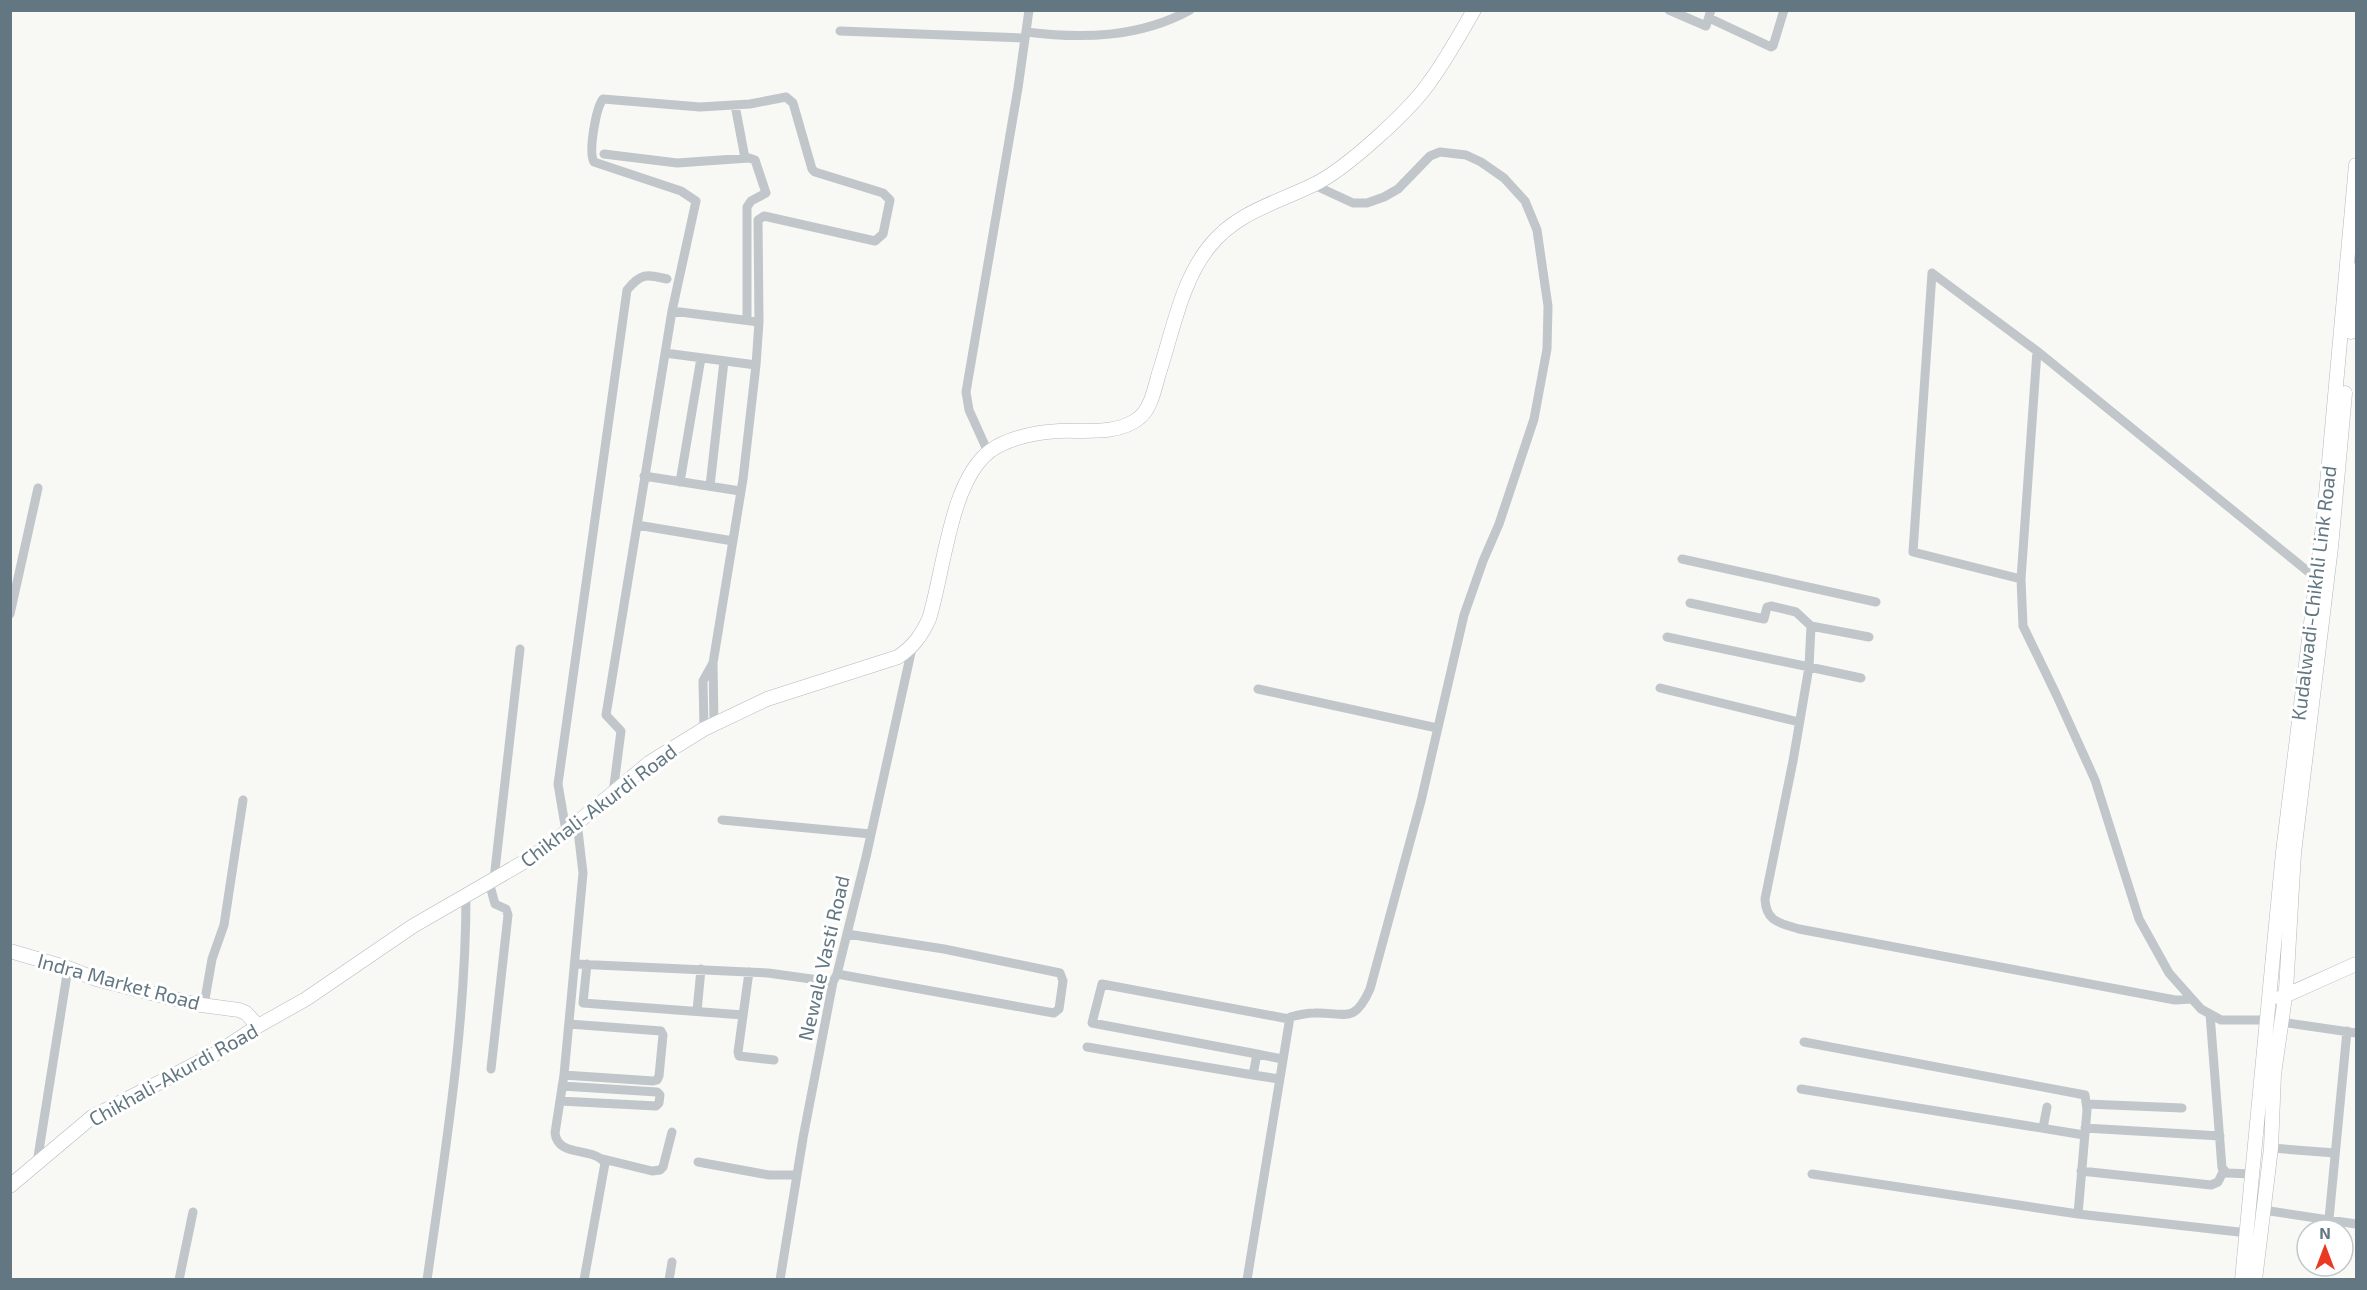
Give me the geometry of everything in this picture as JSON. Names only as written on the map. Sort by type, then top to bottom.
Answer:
[{"type":"main road","points":[[912,648],[921,635],[935,601],[957,505],[973,469],[997,447],[1032,435],[1117,428],[1140,417],[1153,393],[1190,277],[1199,259],[1221,232],[1251,212],[1314,185],[1346,163],[1391,123],[1430,82],[1474,10]]},
{"type":"main road","name":"Kudalwadi-Chikhli Link Road","points":[[2242,1280],[2284,840],[2325,506],[2356,165]]},
{"type":"main road","name":"Kudalwadi-Chikhli Link Road","points":[[2255,1280],[2271,1148],[2274,1074],[2285,994],[2294,853],[2330,558],[2356,270]]},
{"type":"main road","name":"Chikhali-Akurdi Road","points":[[10,1186],[92,1117],[217,1053],[258,1026],[306,999],[413,926],[529,859],[650,764],[709,726],[767,699],[898,657],[912,648]]},
{"type":"main road","name":"Indra Market Road","points":[[10,951],[96,979],[204,1005],[239,1010],[246,1013],[258,1026]]},
{"type":"main road","points":[[2269,1000],[2356,964]]},
{"type":"street","points":[[988,453],[967,402],[966,392],[1029,10]]},
{"type":"street","points":[[840,31],[1098,36],[1120,34],[1190,10]]},
{"type":"street","points":[[1669,10],[1706,26],[1710,14],[1771,47],[1784,10]]},
{"type":"street","points":[[613,793],[621,731],[606,715],[672,311],[696,201],[681,191],[594,162],[591,150],[599,106],[603,99],[700,107],[789,98],[793,103],[812,169],[819,174],[883,194],[890,200],[883,234],[875,241],[764,216],[758,220],[759,322],[756,365],[733,541],[712,663],[703,681],[709,726]]},
{"type":"street","points":[[735,105],[745,158]]},
{"type":"street","points":[[1282,1059],[1092,1023],[1102,984],[1289,1019],[1316,1013],[1341,1016],[1356,1011],[1363,1004],[1370,989],[1418,812],[1464,615],[1534,419],[1547,349],[1548,306],[1537,230],[1524,201],[1512,186],[1494,170],[1466,155],[1440,152],[1422,163],[1398,189],[1367,203],[1353,202],[1314,185]]},
{"type":"street","points":[[604,154],[677,163],[745,158],[755,160],[766,193],[751,201],[747,207],[747,320]]},
{"type":"street","points":[[2021,579],[1913,552],[1932,273],[2037,351],[2316,578]]},
{"type":"street","points":[[667,279],[646,275],[635,280],[627,290],[558,784],[583,873],[556,1140],[562,1147],[652,1171],[663,1167],[672,1132]]},
{"type":"street","points":[[672,311],[759,322]]},
{"type":"street","points":[[2037,351],[2021,579],[2023,626],[2095,780],[2139,919],[2169,973],[2201,1009],[2228,1022],[2267,1020],[2352,1032],[2335,1153],[2329,1218]]},
{"type":"street","points":[[665,353],[756,365]]},
{"type":"street","points":[[680,482],[700,358]]},
{"type":"street","points":[[710,486],[724,361]]},
{"type":"street","points":[[644,476],[740,491]]},
{"type":"street","points":[[10,614],[15,572],[38,488]]},
{"type":"street","points":[[637,525],[733,541]]},
{"type":"street","points":[[1682,559],[1876,602]]},
{"type":"street","points":[[1690,603],[1764,619],[1767,607],[1771,606],[1796,612],[1811,626],[1869,637]]},
{"type":"street","points":[[1811,626],[1809,667],[1778,841],[1765,899],[1765,909],[1775,922],[1799,929],[2175,1000],[2192,999]]},
{"type":"street","points":[[1667,637],[1861,678]]},
{"type":"street","name":"Newale Vasti Road","points":[[780,1280],[796,1175],[835,978],[871,834],[912,648]]},
{"type":"street","points":[[491,1069],[508,915],[506,909],[495,904],[492,880],[520,649]]},
{"type":"street","points":[[1660,688],[1799,722]]},
{"type":"street","points":[[1258,689],[1437,728]]},
{"type":"street","points":[[204,1005],[212,959],[224,925],[243,800]]},
{"type":"street","points":[[722,820],[871,834]]},
{"type":"street","points":[[427,1280],[453,1088],[466,946],[466,895]]},
{"type":"street","points":[[575,964],[835,978],[1048,1012],[1059,1009],[1063,981],[1060,973],[944,949],[847,934]]},
{"type":"street","points":[[587,964],[583,1003],[743,1015]]},
{"type":"street","points":[[37,1163],[68,968]]},
{"type":"street","points":[[697,1011],[701,969]]},
{"type":"street","points":[[749,972],[738,1052],[740,1056],[774,1060]]},
{"type":"street","points":[[2081,1172],[2211,1185],[2218,1182],[2223,1172],[2210,1014]]},
{"type":"street","points":[[1247,1280],[1289,1019]]},
{"type":"street","points":[[564,1075],[653,1080],[657,1080],[659,1076],[663,1035],[661,1031],[569,1024]]},
{"type":"street","points":[[1804,1042],[2085,1095],[2087,1104],[2078,1214]]},
{"type":"street","points":[[1087,1047],[1279,1079]]},
{"type":"street","points":[[1253,1075],[1257,1054]]},
{"type":"street","points":[[560,1101],[656,1106],[660,1095],[657,1092],[562,1086]]},
{"type":"street","points":[[1801,1089],[2043,1128],[2085,1132],[2220,1136]]},
{"type":"street","points":[[2087,1104],[2182,1108]]},
{"type":"street","points":[[2043,1128],[2047,1107]]},
{"type":"street","points":[[2271,1148],[2335,1153]]},
{"type":"street","points":[[584,1280],[605,1168],[603,1159]]},
{"type":"street","points":[[699,1162],[769,1175],[796,1175]]},
{"type":"street","points":[[2223,1172],[2252,1174]]},
{"type":"street","points":[[1812,1174],[2078,1214],[2248,1233]]},
{"type":"street","points":[[2263,1210],[2322,1218]]},
{"type":"street","points":[[179,1280],[193,1212]]},
{"type":"street","points":[[669,1280],[672,1262]]}]
